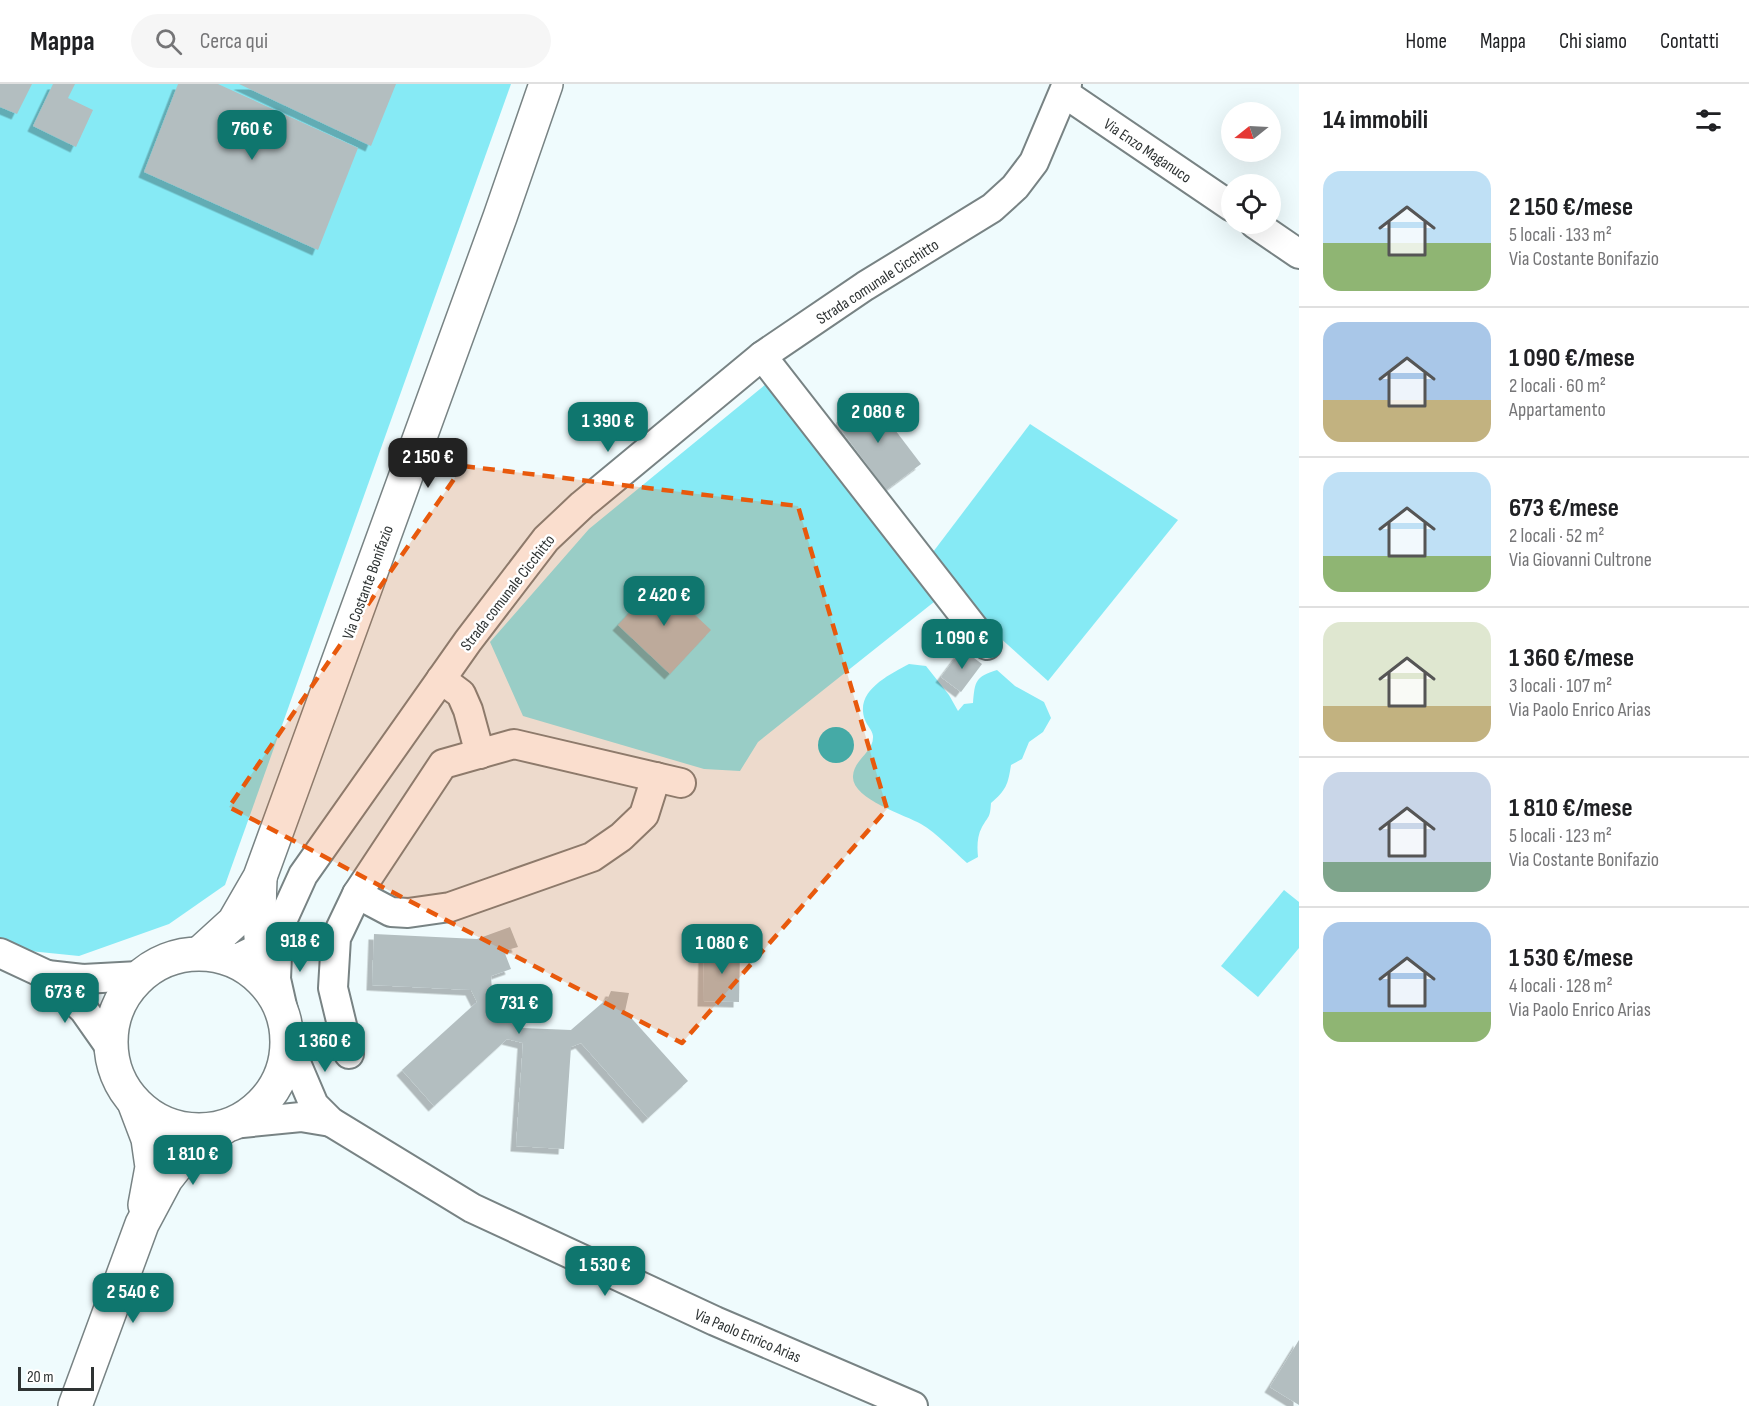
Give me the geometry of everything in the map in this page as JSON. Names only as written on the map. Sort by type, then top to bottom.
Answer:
[{"type":"main road","name":"Via Costante Bonifazio","points":[[260,877],[500,217],[546,84]]},
{"type":"main road","points":[[257,945],[167,959],[139,976],[122,997],[113,1021],[110,1047],[114,1067],[122,1086],[134,1102],[148,1115],[165,1125],[184,1130],[204,1131],[227,1126],[244,1119],[262,1105],[276,1087],[285,1066],[282,1020],[259,977],[257,945],[260,877]]},
{"type":"main road","points":[[200,953],[234,922],[260,877]]},
{"type":"main road","points":[[134,1102],[148,1139],[152,1167],[142,1224]]},
{"type":"main road","points":[[75,1406],[142,1224],[166,1179],[184,1155],[227,1126]]},
{"type":"street","name":"Via Enzo Maganuco","points":[[1066,88],[1221,199]]},
{"type":"street","name":"Strada comunale Cicchitto","points":[[257,945],[303,875],[441,679],[546,539],[582,505],[762,356],[865,286],[992,208],[1015,187],[1034,162],[1066,88]]},
{"type":"street","points":[[1270,234],[1299,254]]},
{"type":"street","points":[[762,356],[987,645]]},
{"type":"street","points":[[441,679],[461,694],[468,710],[480,754]]},
{"type":"street","points":[[349,1054],[333,988],[336,938],[357,894],[443,764],[514,744],[668,780],[644,814],[621,837],[592,857],[450,908],[408,913],[391,912],[357,894]]},
{"type":"street","points":[[257,945],[276,979],[282,1020],[314,1105],[331,1122]]},
{"type":"street","points":[[0,953],[47,975],[84,1010],[110,1047]]},
{"type":"street","points":[[47,975],[83,979],[139,976]]},
{"type":"street","points":[[227,1126],[301,1117],[331,1122]]},
{"type":"street","name":"Via Paolo Enrico Arias","points":[[331,1122],[472,1208],[715,1321],[914,1406]]},
{"type":"highlighted area","points":[[463,466],[798,506],[887,809],[682,1043],[229,807]]},
{"type":"shaded area","points":[[0,84],[511,84],[225,885],[169,924],[79,956],[0,948]]},
{"type":"shaded area","points":[[771,380],[939,598],[758,742],[740,771],[704,769],[523,716],[490,642],[589,529]]},
{"type":"shaded area","points":[[1030,424],[1178,520],[1048,681],[978,618],[933,552]]},
{"type":"shaded area","points":[[909,664],[926,666],[949,695],[958,711],[964,704],[973,703],[974,690],[980,678],[997,670],[1015,686],[1044,702],[1051,718],[1043,732],[1029,742],[1022,759],[1011,765],[1006,787],[991,803],[989,816],[980,830],[978,857],[967,863],[927,828],[870,799],[855,784],[854,770],[870,747],[873,736],[865,720],[864,701],[875,685]]},
{"type":"shaded area","points":[[836,727],[849,732],[854,745],[849,758],[836,763],[823,758],[818,745],[823,732]]},
{"type":"shaded area","points":[[1284,890],[1299,902],[1299,948],[1258,997],[1221,966]]},
{"type":"building","points":[[0,84],[32,84],[17,114],[0,107]]},
{"type":"building","points":[[53,84],[75,84],[68,98],[93,110],[76,147],[33,126]]},
{"type":"building","points":[[178,84],[218,84],[358,148],[318,250],[144,172]]},
{"type":"building","points":[[239,84],[396,84],[371,146]]},
{"type":"building","points":[[870,397],[921,464],[886,490],[836,423]]},
{"type":"building","points":[[659,581],[711,630],[670,674],[618,625]]},
{"type":"building","points":[[962,649],[982,664],[961,692],[941,677]]},
{"type":"building","points":[[510,927],[518,947],[504,951],[511,969],[491,976],[492,991],[523,1028],[571,1030],[608,998],[611,991],[629,993],[625,1011],[688,1081],[648,1118],[581,1043],[571,1047],[564,1149],[516,1146],[523,1043],[507,1039],[434,1106],[402,1070],[477,1002],[471,990],[372,985],[374,934],[477,939]]},
{"type":"building","points":[[704,948],[740,949],[739,1002],[703,1001]]},
{"type":"building","points":[[1299,1340],[1299,1405],[1270,1387]]}]
